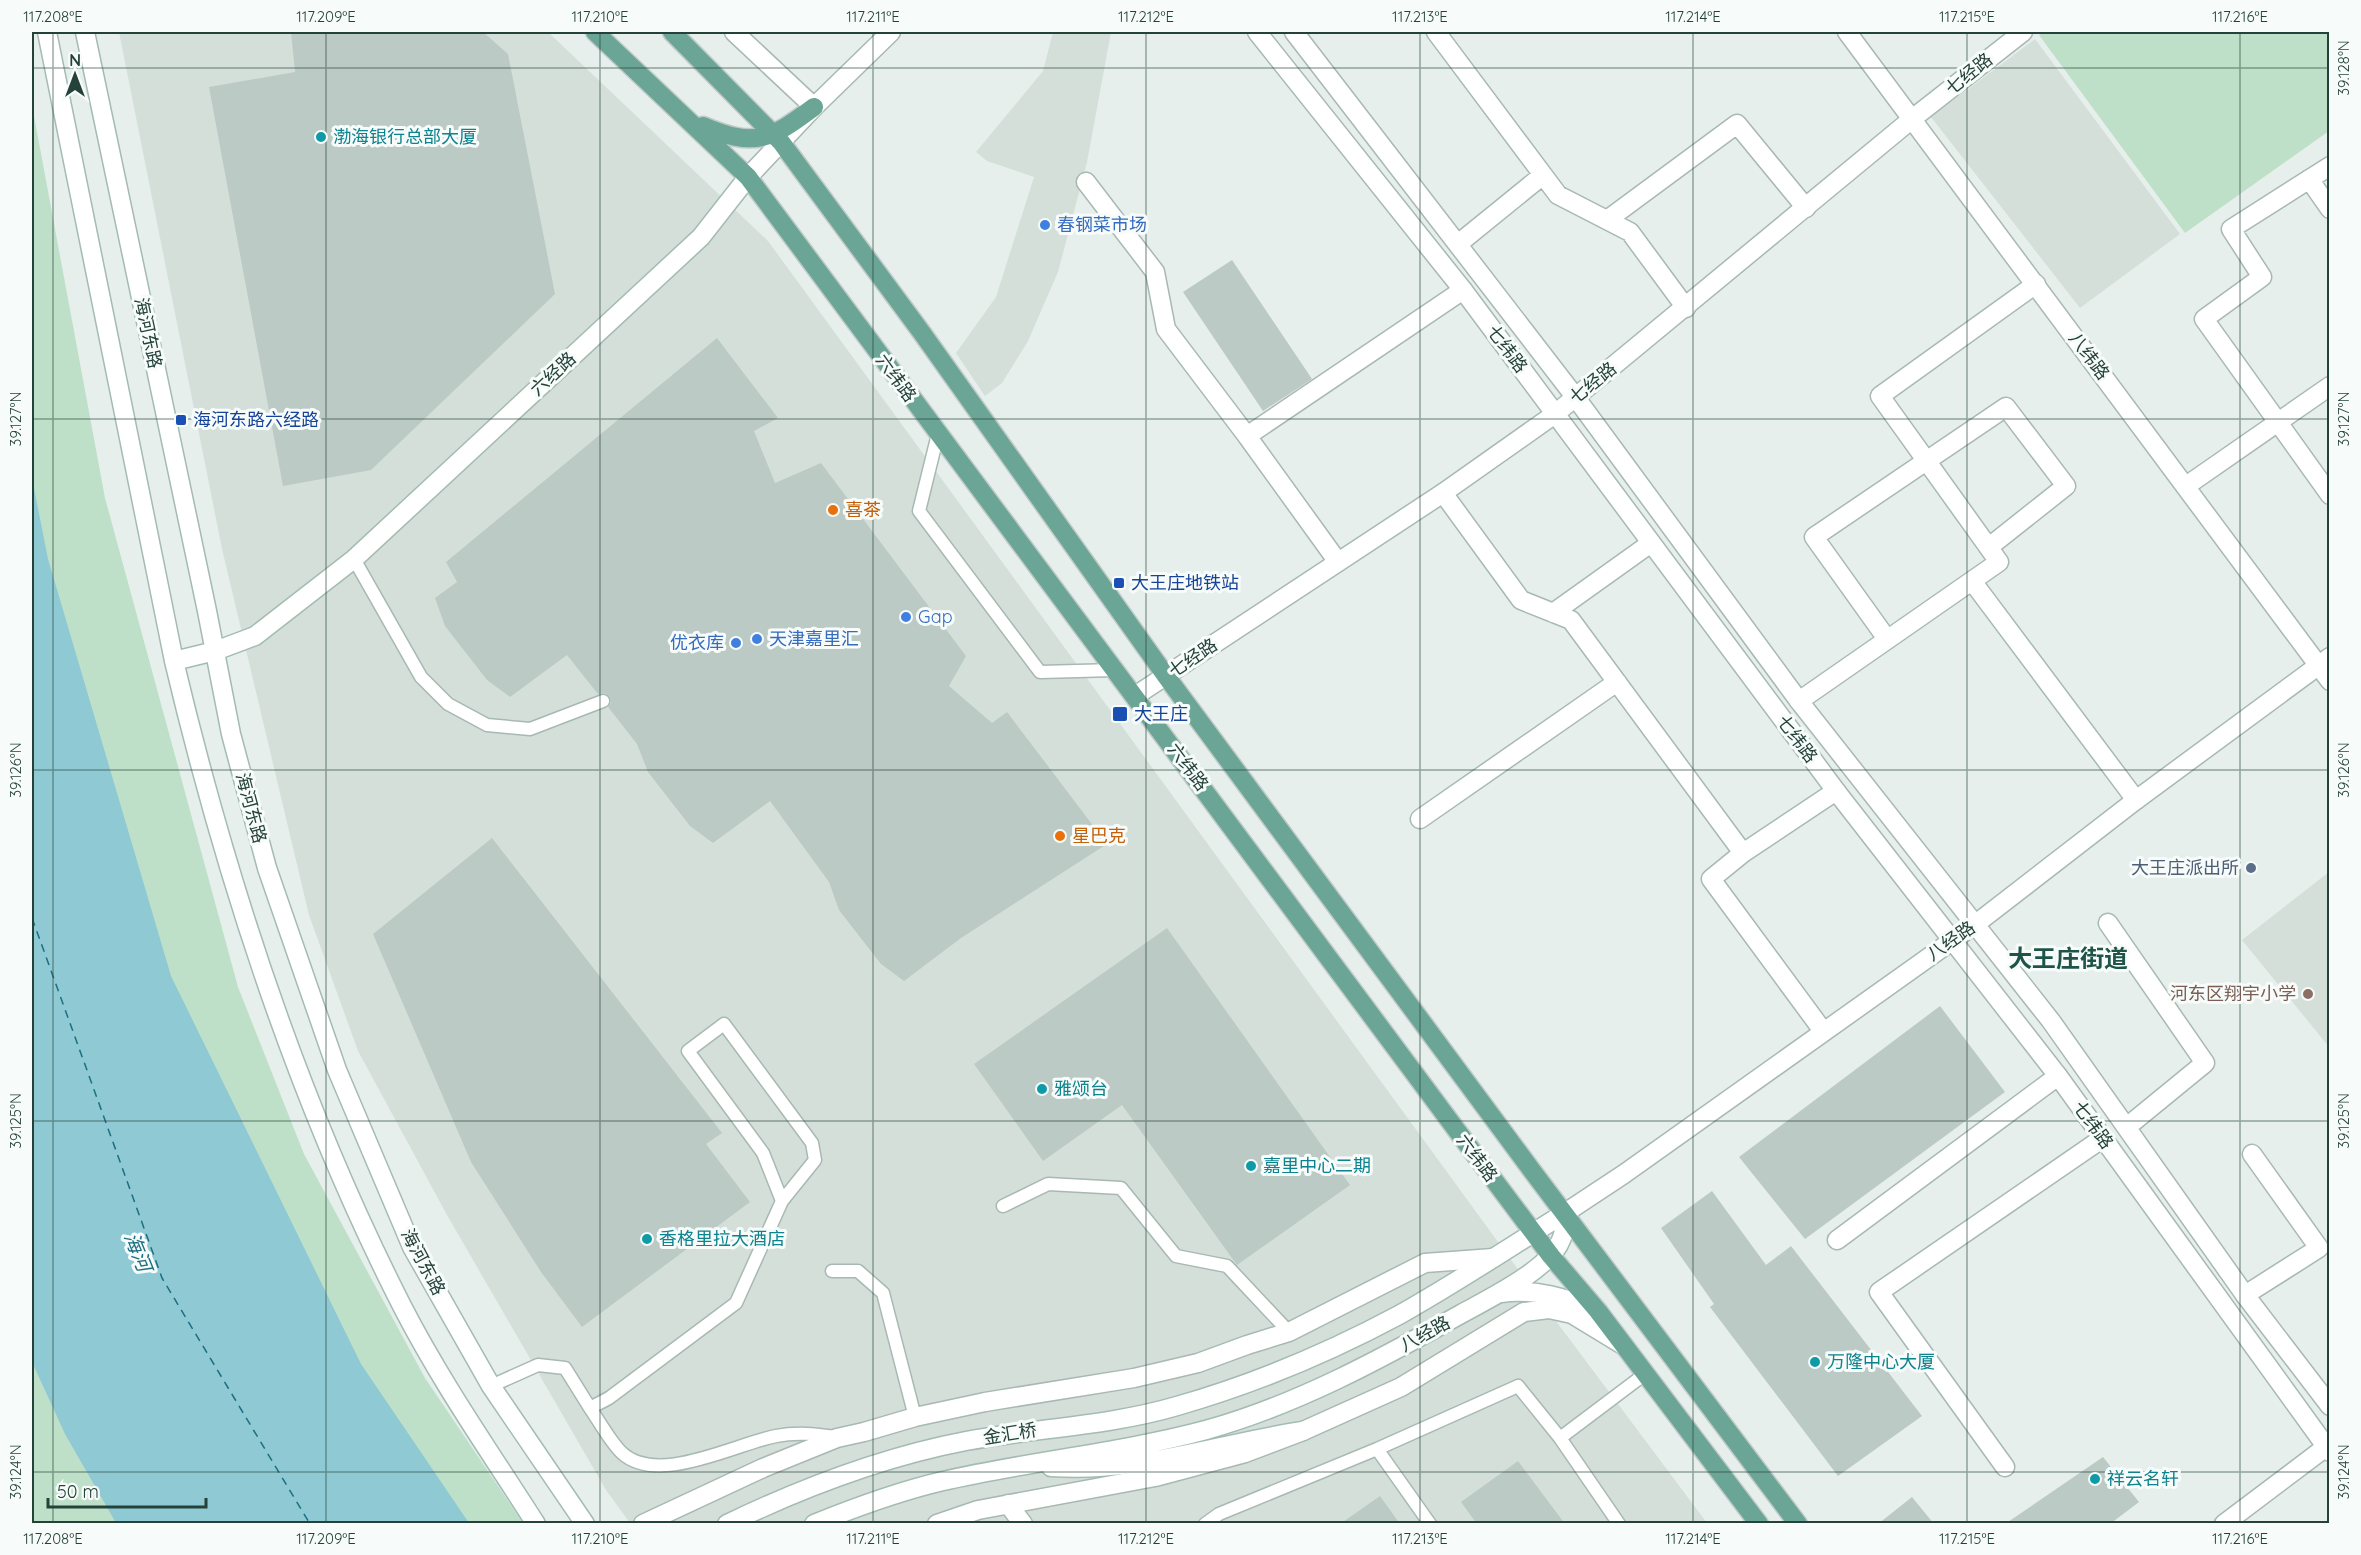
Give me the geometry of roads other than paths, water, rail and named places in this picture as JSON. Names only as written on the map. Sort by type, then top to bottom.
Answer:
[{"type":"main road","name":"六纬路","points":[[595,32],[693,122],[748,177],[1551,1256],[1598,1311],[1759,1524]]},
{"type":"main road","name":"六纬路","points":[[672,32],[777,138],[922,333],[1166,676],[1798,1524]]},
{"type":"main road","points":[[693,122],[730,138],[753,140],[777,138]]},
{"type":"street","name":"海河东路","points":[[46,32],[174,661],[194,745],[240,908],[294,1063],[346,1188],[403,1308],[458,1402],[536,1524]]},
{"type":"street","name":"海河东路","points":[[85,32],[231,734],[267,868],[337,1070],[412,1247],[491,1386],[585,1524]]},
{"type":"street","points":[[734,32],[814,107]]},
{"type":"street","name":"六经路","points":[[174,661],[214,651],[255,636],[354,560],[701,237],[777,138],[814,107],[891,32]]},
{"type":"street","name":"七纬路","points":[[1257,32],[1463,290],[1836,791],[2058,1076],[2328,1448]]},
{"type":"street","name":"七纬路","points":[[1294,32],[1576,398],[1799,701],[1977,923],[2051,1021],[2128,1126],[2246,1295],[2330,1407]]},
{"type":"street","points":[[1436,32],[1558,195],[1630,232],[1686,308]]},
{"type":"street","name":"八纬路","points":[[1847,32],[2186,486],[2324,661],[2330,681]]},
{"type":"street","name":"七经路","points":[[1135,696],[1443,493],[1555,414],[1912,119],[2023,32]]},
{"type":"street","points":[[1607,220],[1737,124],[1806,208]]},
{"type":"street","points":[[2330,166],[2231,229],[2262,277],[2204,319],[2330,495]]},
{"type":"street","points":[[1458,244],[1543,175]]},
{"type":"street","points":[[2309,179],[2330,209]]},
{"type":"street","points":[[1086,183],[1155,272],[1166,329],[1338,562]]},
{"type":"street","points":[[1799,701],[1999,562],[1881,396],[2036,284]]},
{"type":"street","points":[[1247,436],[1463,290]]},
{"type":"street","points":[[2186,486],[2330,386]]},
{"type":"street","points":[[1887,639],[1814,537],[2006,407],[2066,486],[1989,548]]},
{"type":"street","points":[[1443,493],[1521,600],[1571,620],[1743,853]]},
{"type":"street","points":[[1553,613],[1651,543]]},
{"type":"street","points":[[1972,581],[2136,800]]},
{"type":"street","name":"八经路","points":[[1299,1364],[1400,1314],[1565,1213],[1624,1174],[1977,923],[2136,800],[2324,661]]},
{"type":"street","points":[[1420,819],[1617,682]]},
{"type":"street","points":[[1823,1031],[1711,879],[1743,853],[1836,791]]},
{"type":"street","points":[[2108,923],[2205,1063],[2128,1126]]},
{"type":"street","points":[[1837,1240],[2058,1076]]},
{"type":"street","points":[[2005,1467],[1879,1292],[2103,1138]]},
{"type":"street","points":[[2246,1295],[2319,1248],[2252,1154]]},
{"type":"street","points":[[1551,1256],[1561,1240],[1565,1213]]},
{"type":"street","name":"八经路","points":[[1249,1416],[1382,1358],[1499,1293],[1551,1256]]},
{"type":"street","points":[[643,1524],[753,1472],[837,1438],[915,1417],[985,1402],[1134,1378],[1198,1363],[1289,1332],[1425,1263],[1493,1258]]},
{"type":"street","points":[[1499,1293],[1516,1291],[1541,1293],[1598,1311]]},
{"type":"street","points":[[937,1524],[978,1510],[1155,1477],[1245,1453],[1303,1431],[1401,1387],[1524,1312],[1550,1309],[1572,1314],[1624,1346]]},
{"type":"street","name":"金汇桥","points":[[727,1524],[784,1496],[836,1476],[914,1452],[968,1441],[1121,1418],[1174,1407],[1299,1364]]},
{"type":"street","name":"金汇桥","points":[[814,1524],[843,1512],[941,1482],[1170,1439],[1249,1416]]},
{"type":"street","points":[[1022,1466],[1071,1469],[1140,1465],[1303,1431]]},
{"type":"street","points":[[2224,1524],[2328,1448]]},
{"type":"street","points":[[1008,1504],[1023,1524]]},
{"type":"lane","points":[[938,435],[918,511],[1040,672],[1115,670]]},
{"type":"lane","points":[[354,560],[421,677],[448,704],[487,725],[530,729],[603,701]]},
{"type":"lane","points":[[590,1408],[609,1398],[736,1304],[782,1201],[815,1160],[812,1143],[724,1024],[688,1051],[763,1153],[782,1201]]},
{"type":"lane","points":[[1003,1206],[1048,1184],[1120,1188],[1176,1256],[1227,1266],[1289,1332]]},
{"type":"lane","points":[[832,1271],[858,1271],[883,1293],[915,1417]]},
{"type":"lane","points":[[491,1386],[538,1365],[565,1368],[622,1453],[643,1465],[678,1464],[775,1436],[803,1432],[837,1438]]},
{"type":"lane","points":[[1560,1438],[1645,1374]]},
{"type":"lane","points":[[1205,1524],[1220,1514],[1377,1449],[1518,1386],[1560,1438],[1619,1524]]},
{"type":"lane","points":[[1377,1449],[1430,1524]]},
{"type":"water","name":"海河","points":[[32,478],[48,559],[171,976],[361,1364],[469,1523],[116,1523],[65,1434],[32,1362]]},
{"type":"place","name":"渤海银行总部大厦","points":[[321,137]]},
{"type":"place","name":"春钢菜市场","points":[[1045,225]]},
{"type":"place","name":"海河东路六经路","points":[[181,420]]},
{"type":"place","name":"喜茶","points":[[833,510]]},
{"type":"place","name":"大王庄地铁站","points":[[1119,583]]},
{"type":"place","name":"Gap","points":[[906,617]]},
{"type":"place","name":"天津嘉里汇","points":[[757,639]]},
{"type":"place","name":"优衣库","points":[[736,643]]},
{"type":"place","name":"大王庄","points":[[1120,714]]},
{"type":"place","name":"星巴克","points":[[1060,836]]},
{"type":"place","name":"大王庄派出所","points":[[2251,868]]},
{"type":"place","name":"河东区翔宇小学","points":[[2308,994]]},
{"type":"place","name":"雅颂台","points":[[1042,1089]]},
{"type":"place","name":"嘉里中心二期","points":[[1251,1166]]},
{"type":"place","name":"香格里拉大酒店","points":[[647,1239]]},
{"type":"place","name":"万隆中心大厦","points":[[1815,1362]]},
{"type":"place","name":"祥云名轩","points":[[2095,1479]]},
{"type":"district","name":"大王庄街道","points":[[2068,959]]}]
